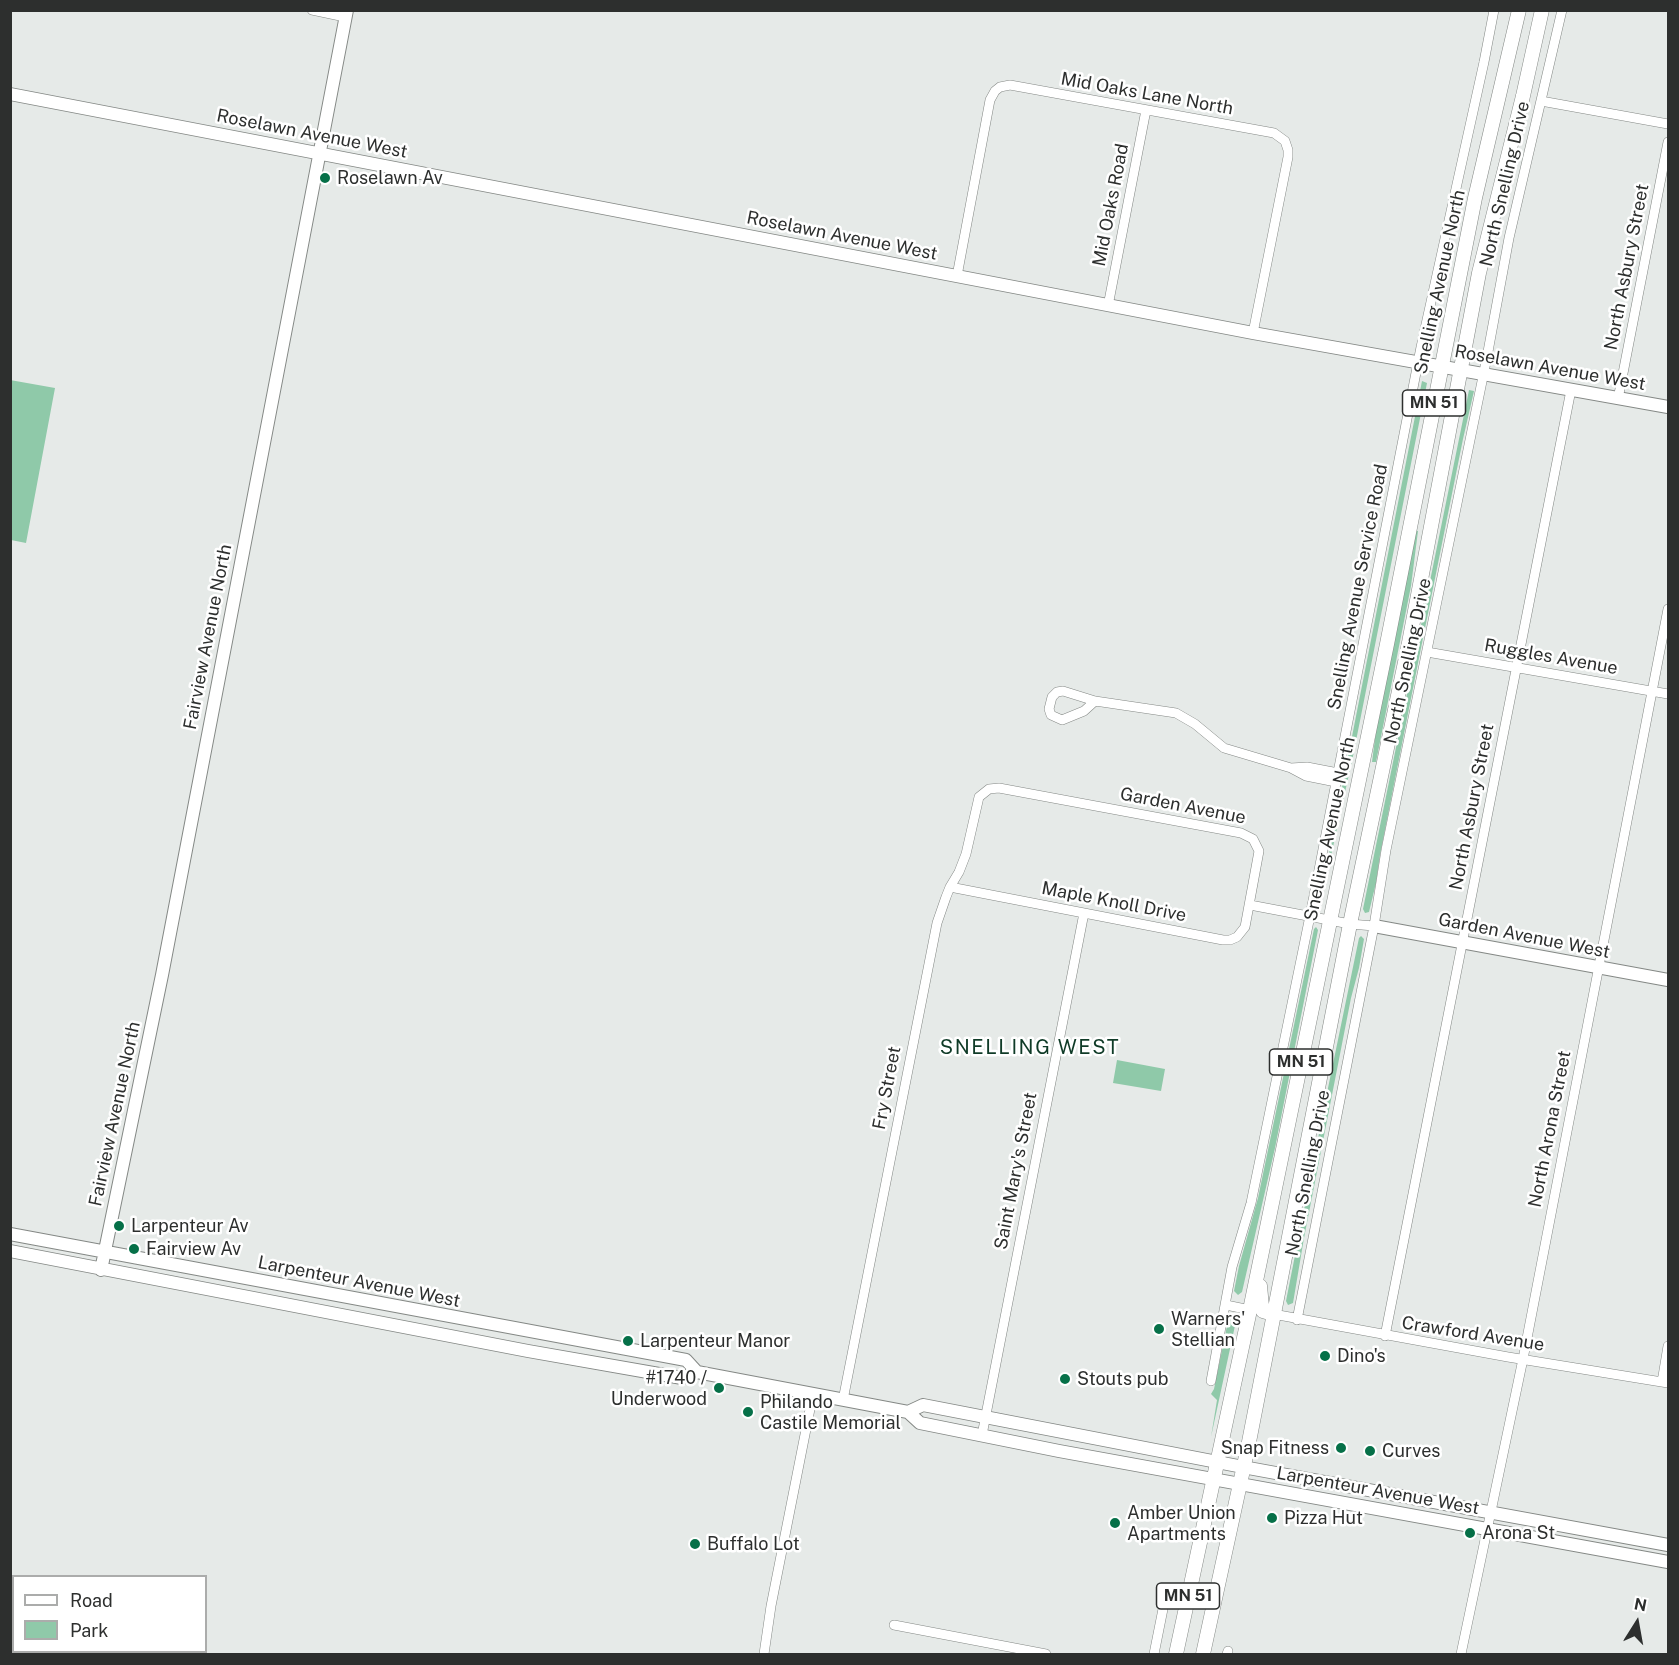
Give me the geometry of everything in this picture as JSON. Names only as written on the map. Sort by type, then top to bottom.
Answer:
[{"type":"main road","name":"Snelling Avenue North","points":[[1176,1654],[1258,1272],[1475,198],[1519,10]]},
{"type":"main road","name":"Snelling Avenue North","points":[[1203,1654],[1243,1467],[1350,924],[1408,648],[1479,273],[1542,10]]},
{"type":"main road","points":[[1258,1272],[1263,1311],[1273,1314]]},
{"type":"street","points":[[312,10],[346,14]]},
{"type":"street","name":"Snelling Avenue Service Road","points":[[1211,1381],[1235,1255],[1251,1203],[1419,363],[1485,62],[1494,10]]},
{"type":"street","name":"North Snelling Drive","points":[[1297,1320],[1374,926],[1386,850],[1484,375],[1509,238],[1562,10]]},
{"type":"street","name":"Fairview Avenue North","points":[[101,1270],[162,975],[346,14]]},
{"type":"street","name":"Mid Oaks Lane North","points":[[957,276],[990,100],[1000,87],[1010,85],[1274,133],[1280,136],[1288,147],[1288,157],[1253,333]]},
{"type":"street","name":"Roselawn Avenue West","points":[[10,94],[1108,306],[1668,407]]},
{"type":"street","points":[[1541,101],[1668,124]]},
{"type":"street","name":"Mid Oaks Road","points":[[1108,306],[1146,111]]},
{"type":"street","name":"North Asbury Street","points":[[1618,399],[1668,142]]},
{"type":"street","name":"North Asbury Street","points":[[1385,1336],[1571,390]]},
{"type":"street","name":"North Arona Street","points":[[1461,1654],[1523,1359],[1668,609]]},
{"type":"street","name":"Ruggles Avenue","points":[[1427,652],[1668,694]]},
{"type":"street","points":[[1095,701],[1084,711],[1062,720],[1051,715],[1049,709],[1052,697],[1063,690],[1095,701],[1176,713],[1195,724],[1224,748],[1291,768],[1307,767],[1337,778]]},
{"type":"street","name":"Garden Avenue","points":[[985,790],[999,788],[1248,835],[1257,844],[1259,851],[1250,905]]},
{"type":"street","name":"Fry Street","points":[[843,1400],[932,946],[941,910],[966,854],[979,797],[985,790]]},
{"type":"street","name":"Maple Knoll Drive","points":[[950,887],[1223,940],[1230,940],[1242,933],[1250,905]]},
{"type":"street","points":[[1250,905],[1350,924],[1374,926]]},
{"type":"street","name":"Saint Mary's Street","points":[[982,1435],[1084,913]]},
{"type":"street","name":"Garden Avenue West","points":[[1374,926],[1668,980]]},
{"type":"street","name":"Larpenteur Avenue West","points":[[10,1234],[686,1360],[697,1372]]},
{"type":"street","name":"Larpenteur Avenue West","points":[[10,1251],[682,1378],[697,1372],[908,1412],[920,1423],[1238,1484],[1668,1562]]},
{"type":"street","points":[[1226,1305],[1250,1310]]},
{"type":"street","points":[[414,1329],[417,1311]]},
{"type":"street","name":"Crawford Avenue","points":[[1273,1314],[1385,1336],[1665,1382]]},
{"type":"street","points":[[1665,1382],[1668,1346]]},
{"type":"street","points":[[764,1654],[771,1606],[813,1394]]},
{"type":"street","name":"Larpenteur Avenue West","points":[[908,1412],[923,1405],[1243,1467],[1668,1545]]},
{"type":"street","points":[[1154,1654],[1166,1594]]},
{"type":"street","points":[[894,1625],[1046,1654]]},
{"type":"green space","points":[[10,380],[55,388],[26,543],[11,540]]},
{"type":"green space","points":[[1422,381],[1427,383],[1353,756],[1320,906],[1319,904]]},
{"type":"green space","points":[[1469,390],[1474,391],[1376,883],[1369,912],[1365,913],[1363,909]]},
{"type":"green space","points":[[1414,530],[1418,531],[1411,586],[1376,762],[1372,762],[1379,707]]},
{"type":"green space","points":[[1316,927],[1318,930],[1275,1148],[1242,1292],[1238,1295],[1234,1291],[1239,1266],[1258,1198]]},
{"type":"green space","points":[[1361,936],[1364,939],[1359,968],[1351,998],[1293,1303],[1288,1305],[1286,1301],[1328,1088]]},
{"type":"green space","points":[[1117,1060],[1165,1069],[1161,1091],[1113,1083]]},
{"type":"green space","points":[[1233,1318],[1236,1321],[1211,1437],[1217,1400],[1211,1394],[1228,1321]]},
{"type":"place","name":"Roselawn Av","points":[[325,178]]},
{"type":"place","name":"Larpenteur Av","points":[[119,1226]]},
{"type":"place","name":"Fairview Av","points":[[134,1249]]},
{"type":"place","name":"Warners' Stellian","points":[[1159,1329]]},
{"type":"place","name":"Larpenteur Manor","points":[[628,1341]]},
{"type":"place","name":"Dino's","points":[[1325,1356]]},
{"type":"place","name":"Stouts pub","points":[[1065,1379]]},
{"type":"place","name":"#1740 / Underwood","points":[[719,1388]]},
{"type":"place","name":"Philando Castile Memorial","points":[[748,1412]]},
{"type":"place","name":"Snap Fitness","points":[[1341,1448]]},
{"type":"place","name":"Curves","points":[[1370,1451]]},
{"type":"place","name":"Pizza Hut","points":[[1272,1518]]},
{"type":"place","name":"Amber Union Apartments","points":[[1115,1523]]},
{"type":"place","name":"Arona St","points":[[1470,1533]]},
{"type":"place","name":"Buffalo Lot","points":[[695,1544]]},
{"type":"district","name":"SNELLING WEST","points":[[1030,1048]]}]
